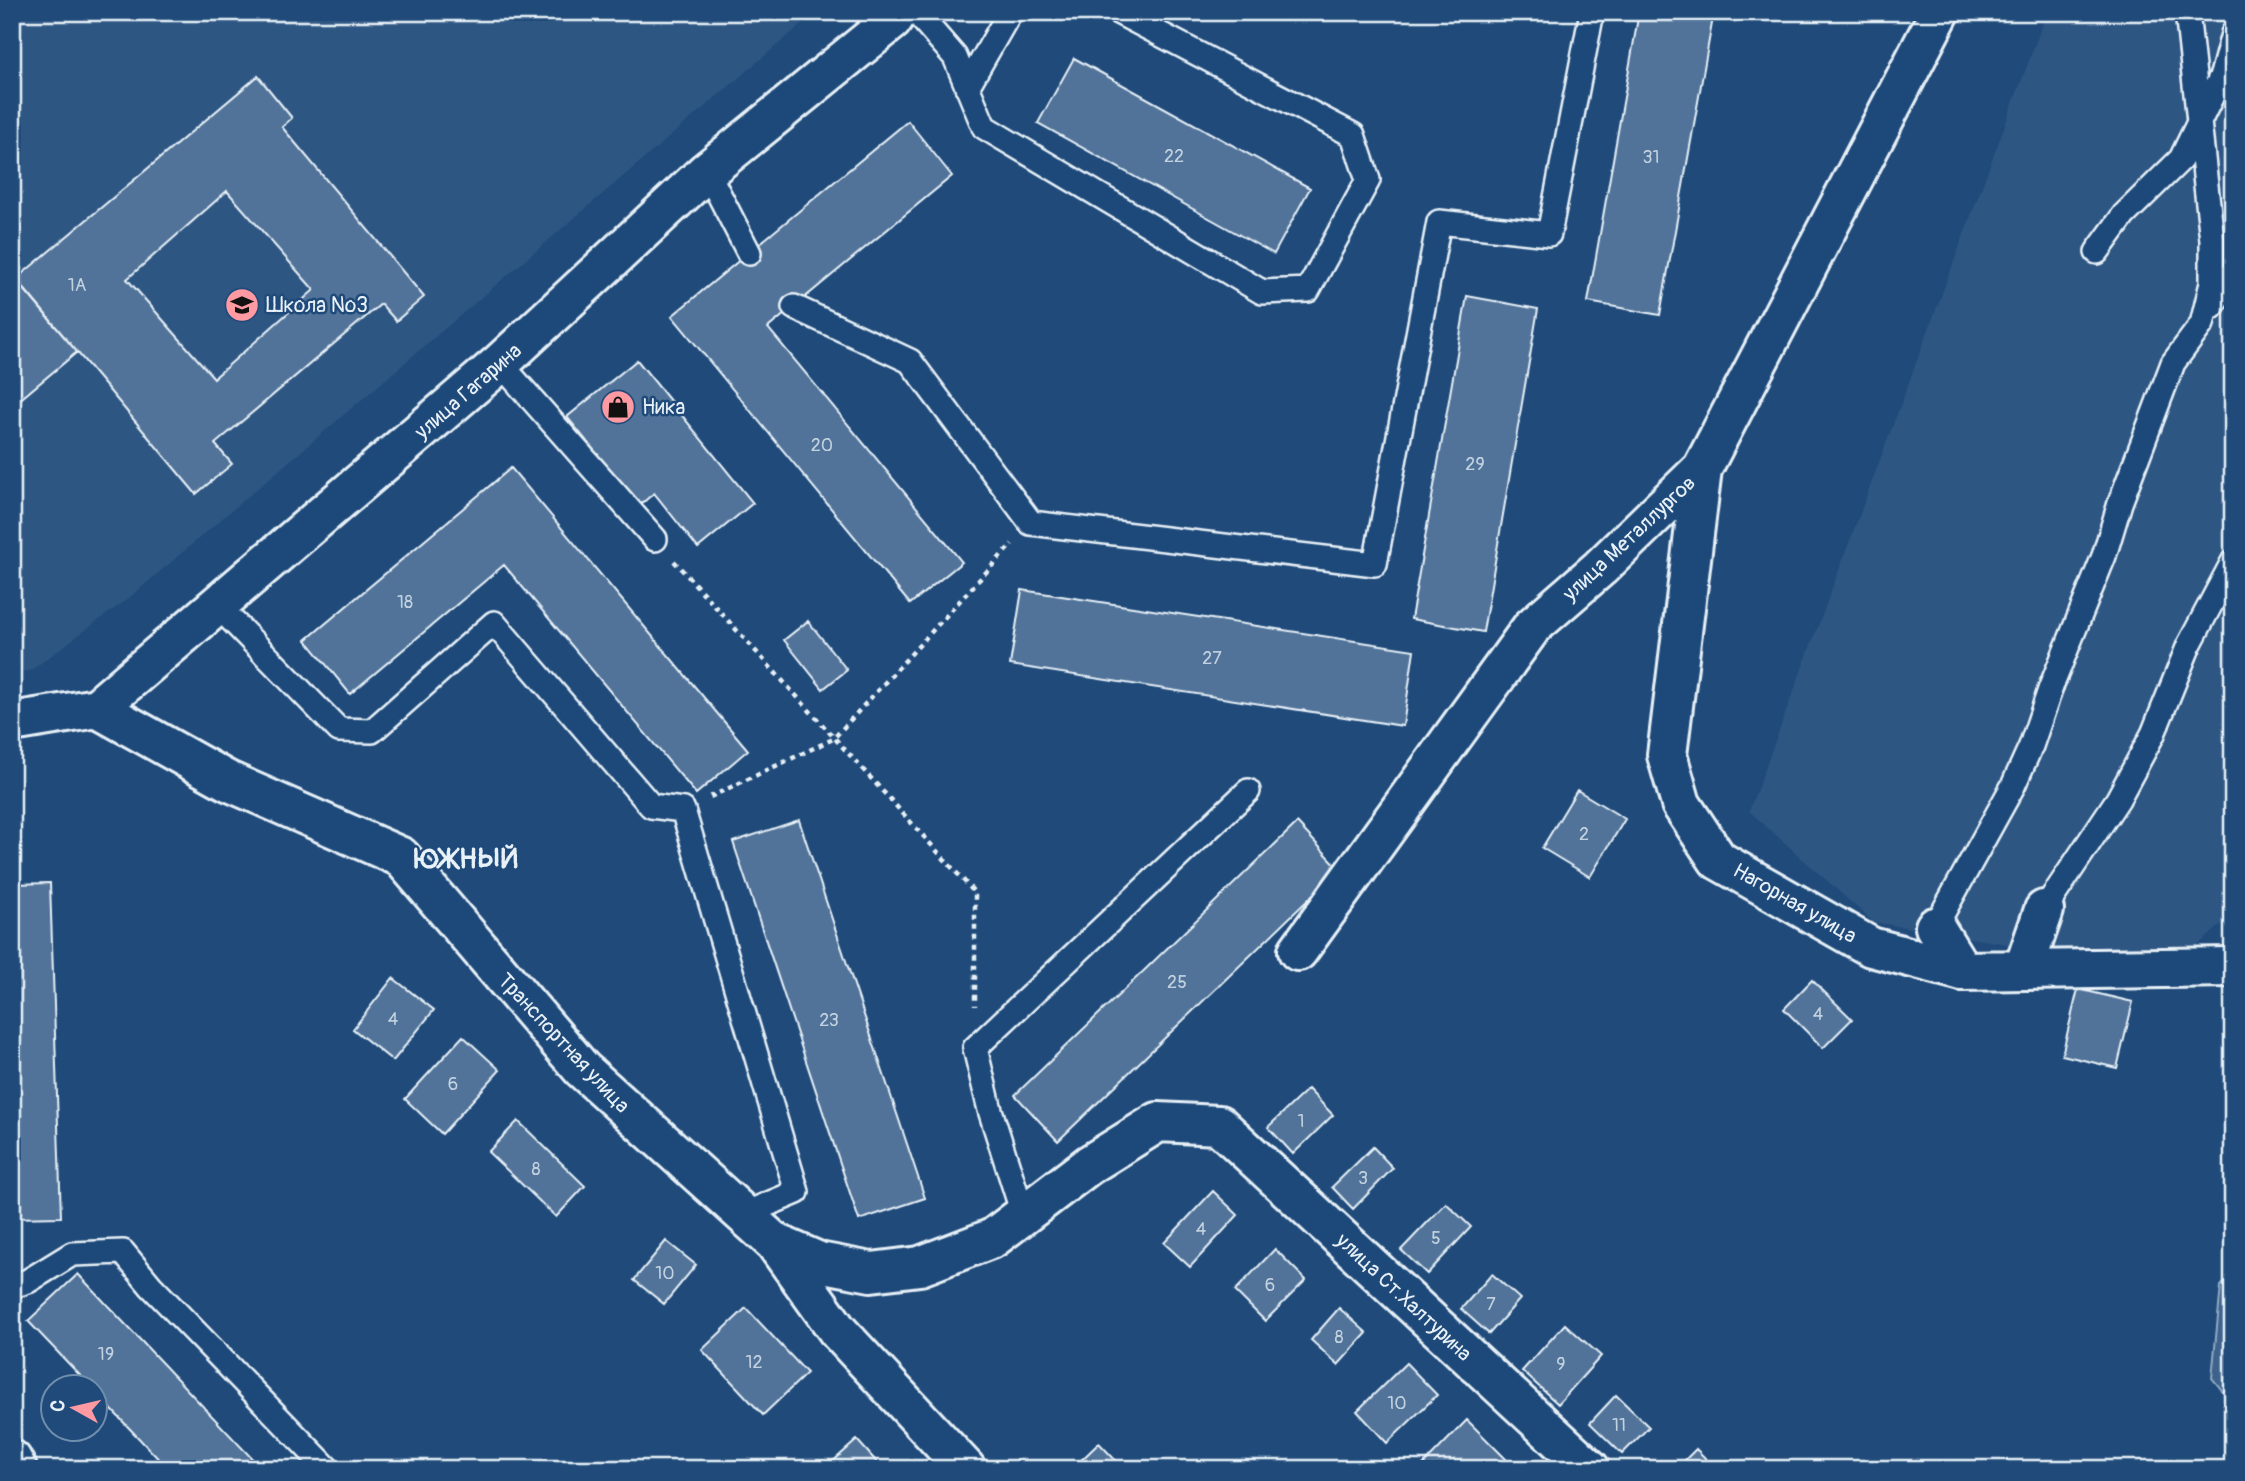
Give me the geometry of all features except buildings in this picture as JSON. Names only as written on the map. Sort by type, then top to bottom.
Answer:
[{"type":"street","name":"улица Гагарина","points":[[97,708],[500,363],[707,171],[892,21],[898,12]]},
{"type":"street","name":"улица Металлургов","points":[[1298,951],[1532,627],[1600,568],[1702,469],[1940,12]]},
{"type":"street","name":"Нагорная улица","points":[[1702,469],[1667,755],[1681,804],[1718,860],[1871,947],[1962,971],[2233,967]]},
{"type":"street","points":[[12,723],[97,708]]},
{"type":"street","name":"Транспортная улица","points":[[97,708],[228,781],[401,857],[582,1069],[775,1243],[838,1331],[966,1469]]},
{"type":"street","points":[[2024,968],[2044,910]]},
{"type":"street","points":[[1935,927],[1962,971]]},
{"type":"street","name":"улица Ст.Халтурина","points":[[1023,1214],[1089,1165],[1158,1122],[1219,1125],[1590,1469]]},
{"type":"street","points":[[775,1243],[819,1262],[871,1272],[920,1266],[993,1238],[1023,1214]]},
{"type":"street","points":[[12,1460],[17,1469]]},
{"type":"lane","points":[[916,12],[955,57],[984,127],[1262,292],[1308,290],[1368,180],[1353,135],[1118,12]]},
{"type":"lane","points":[[967,87],[1010,12]]},
{"type":"lane","points":[[794,307],[909,361],[1031,523],[1375,564],[1439,222],[1549,234],[1592,12]]},
{"type":"lane","points":[[2187,12],[2212,240],[2212,283],[2202,324]]},
{"type":"lane","points":[[2097,252],[2124,215],[2181,159],[2199,117],[2222,75],[2233,34]]},
{"type":"lane","points":[[707,171],[749,253]]},
{"type":"lane","points":[[1935,927],[2013,786],[2031,746],[2050,687],[2104,556],[2120,503],[2173,363],[2202,324],[2233,274]]},
{"type":"lane","points":[[500,363],[655,539]]},
{"type":"lane","points":[[2044,910],[2124,789],[2153,734],[2189,645],[2233,562]]},
{"type":"lane","points":[[218,606],[339,730],[372,731],[494,623],[652,806],[683,810],[797,1192],[742,1215]]},
{"type":"lane","points":[[1023,1214],[989,1110],[975,1048],[1248,791]]},
{"type":"lane","points":[[12,1286],[28,1281],[72,1254],[123,1252],[151,1286],[328,1469]]},
{"type":"path","points":[[683,810],[833,739],[1031,523]]},
{"type":"path","points":[[655,539],[975,893],[975,1048]]},
{"type":"shaded area","name":"Школа №3","points":[[12,12],[816,12],[129,598],[30,671],[12,672]]},
{"type":"shaded area","points":[[2047,12],[2233,12],[2233,915],[2192,950],[2037,949],[1873,922],[1749,811]]},
{"type":"shaded area","points":[[2233,1274],[2233,1404],[2212,1378],[2221,1286]]},
{"type":"place","name":"Школа №3","points":[[242,305]]},
{"type":"place","name":"Ника","points":[[618,407]]},
{"type":"district","name":"ЮЖНЫЙ","points":[[467,858]]}]
